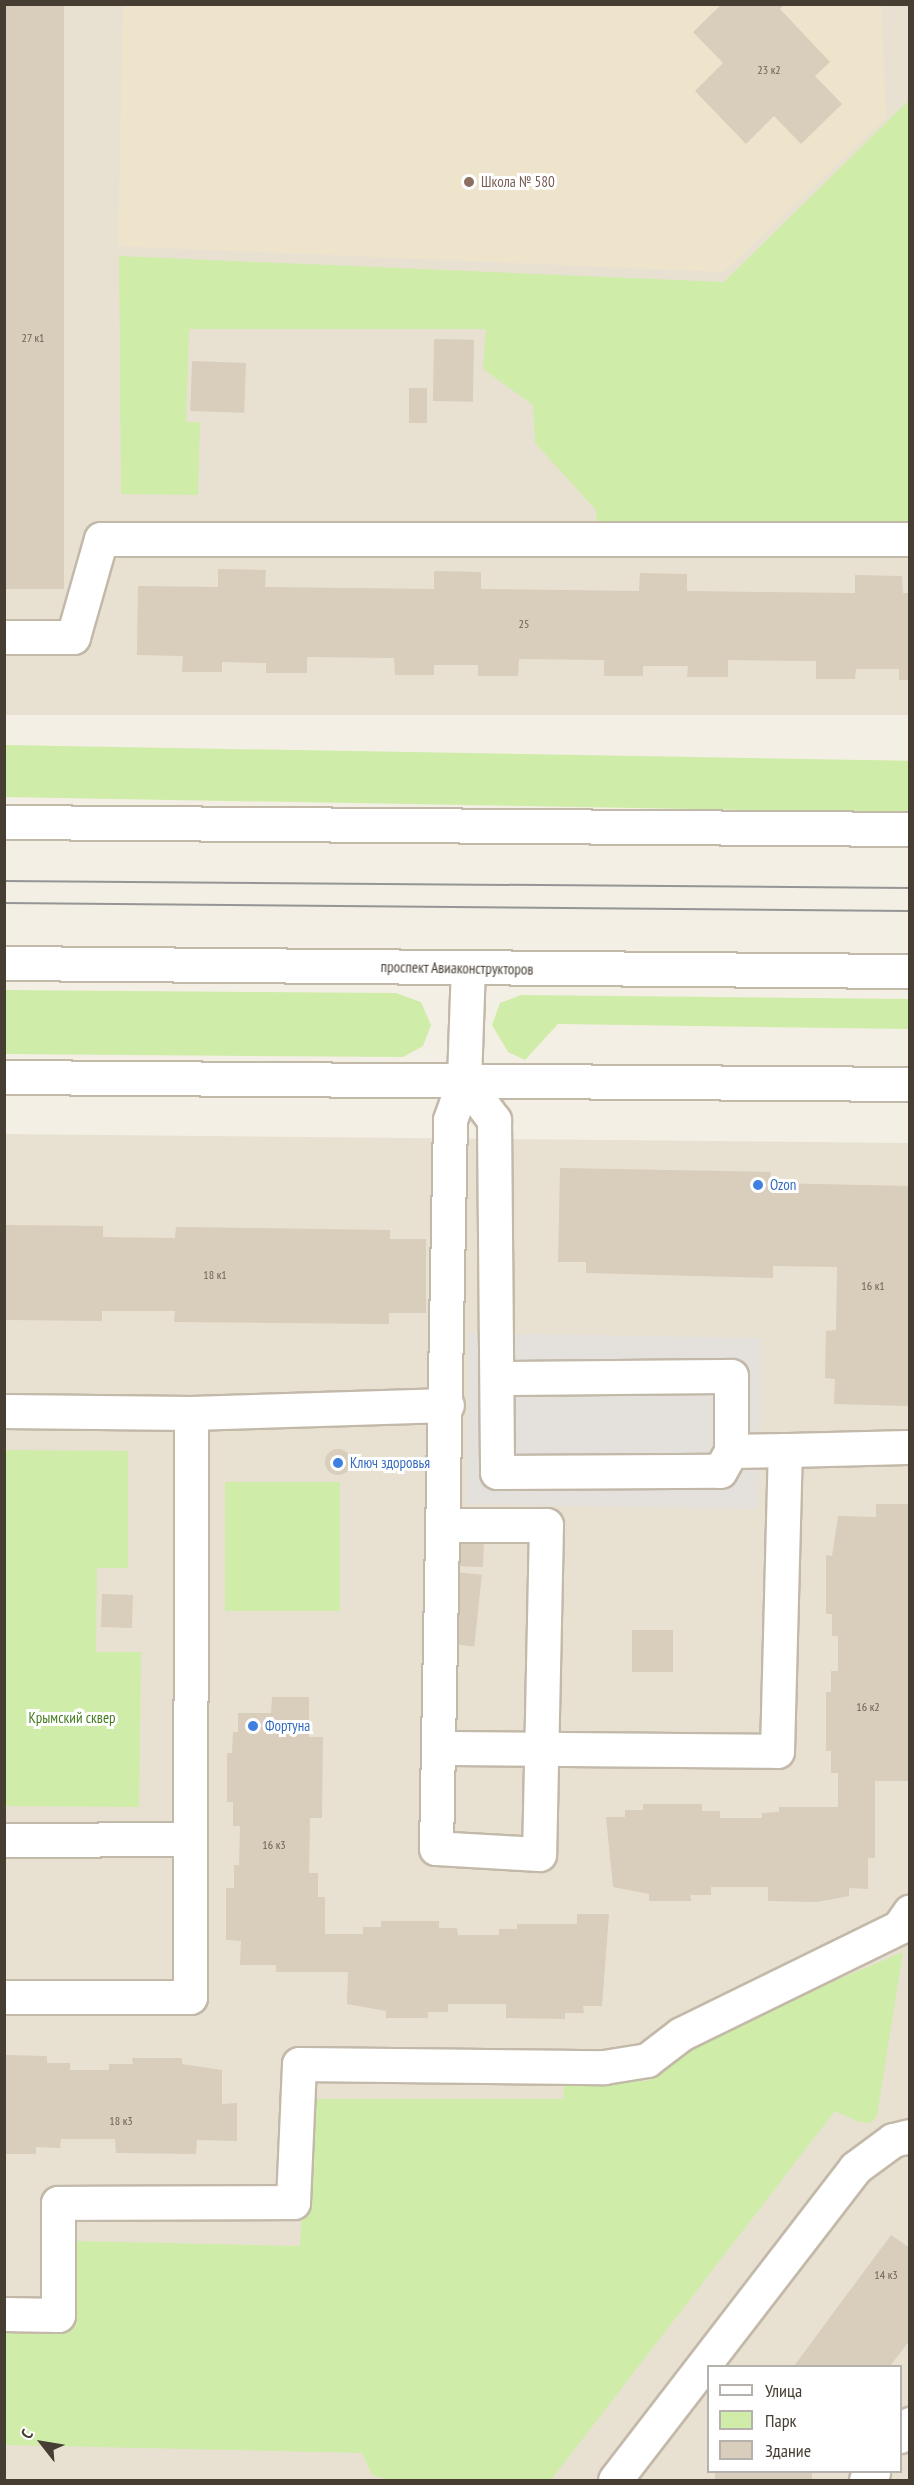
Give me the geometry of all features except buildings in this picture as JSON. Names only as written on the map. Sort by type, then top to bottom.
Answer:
[{"type":"street","points":[[4,637],[73,637],[101,539],[909,539]]},
{"type":"street","points":[[4,822],[909,829]]},
{"type":"street","name":"проспект Авиаконструкторов","points":[[4,963],[909,971]]},
{"type":"street","points":[[444,1525],[546,1525],[539,1854],[435,1848],[447,1405],[450,1120],[464,1080],[468,968]]},
{"type":"street","points":[[4,1077],[909,1084]]},
{"type":"street","points":[[464,1080],[494,1120],[498,1378],[496,1472],[720,1471],[731,1451],[731,1376],[498,1378]]},
{"type":"street","points":[[4,1411],[191,1413],[447,1405]]},
{"type":"street","points":[[4,1997],[190,1997],[191,1413]]},
{"type":"street","points":[[731,1451],[909,1447]]},
{"type":"street","points":[[439,1748],[777,1751],[785,1450]]},
{"type":"street","points":[[4,1840],[190,1839]]},
{"type":"street","points":[[4,2314],[58,2315],[58,2203],[293,2202],[299,2064],[604,2067],[647,2060],[681,2034],[899,1927],[909,1911]]},
{"type":"street","points":[[615,2481],[855,2168],[893,2140],[909,2136]]},
{"type":"shaded area","points":[[5,5],[909,5],[909,715],[5,715]]},
{"type":"shaded area","name":"Школа № 580","points":[[127,5],[881,5],[886,118],[724,272],[118,246],[123,10]]},
{"type":"shaded area","points":[[4,1134],[909,1143],[909,2480],[5,2480]]},
{"type":"shaded area","points":[[469,1333],[761,1338],[758,1509],[466,1504]]},
{"type":"green space","points":[[909,100],[909,524],[597,524],[596,510],[535,443],[533,405],[483,369],[486,329],[189,329],[186,422],[200,422],[198,495],[121,494],[119,256],[724,282]]},
{"type":"green space","points":[[5,745],[909,761],[908,813],[4,797]]},
{"type":"green space","points":[[5,990],[396,993],[421,1002],[431,1025],[423,1046],[403,1057],[5,1054]]},
{"type":"green space","points":[[521,995],[909,999],[909,1029],[558,1024],[525,1060],[508,1052],[492,1025],[500,1003]]},
{"type":"green space","name":"Крымский сквер","points":[[5,1450],[128,1451],[128,1568],[97,1568],[96,1652],[141,1652],[139,1807],[5,1806]]},
{"type":"green space","points":[[225,1482],[340,1482],[340,1611],[225,1611]]},
{"type":"green space","points":[[903,1952],[877,2116],[870,2123],[859,2122],[835,2111],[551,2480],[389,2480],[372,2475],[362,2453],[5,2445],[5,2327],[73,2327],[73,2241],[300,2246],[309,2099],[563,2099],[565,2079],[649,2081],[681,2046]]},
{"type":"tram line","points":[[4,881],[910,888]]},
{"type":"tram line","points":[[4,903],[910,911]]},
{"type":"place","name":"Школа № 580","points":[[469,182]]},
{"type":"place","name":"Ozon","points":[[758,1185]]},
{"type":"place","name":"Ключ здоровья","points":[[338,1463]]},
{"type":"place","name":"Фортуна","points":[[253,1726]]}]
